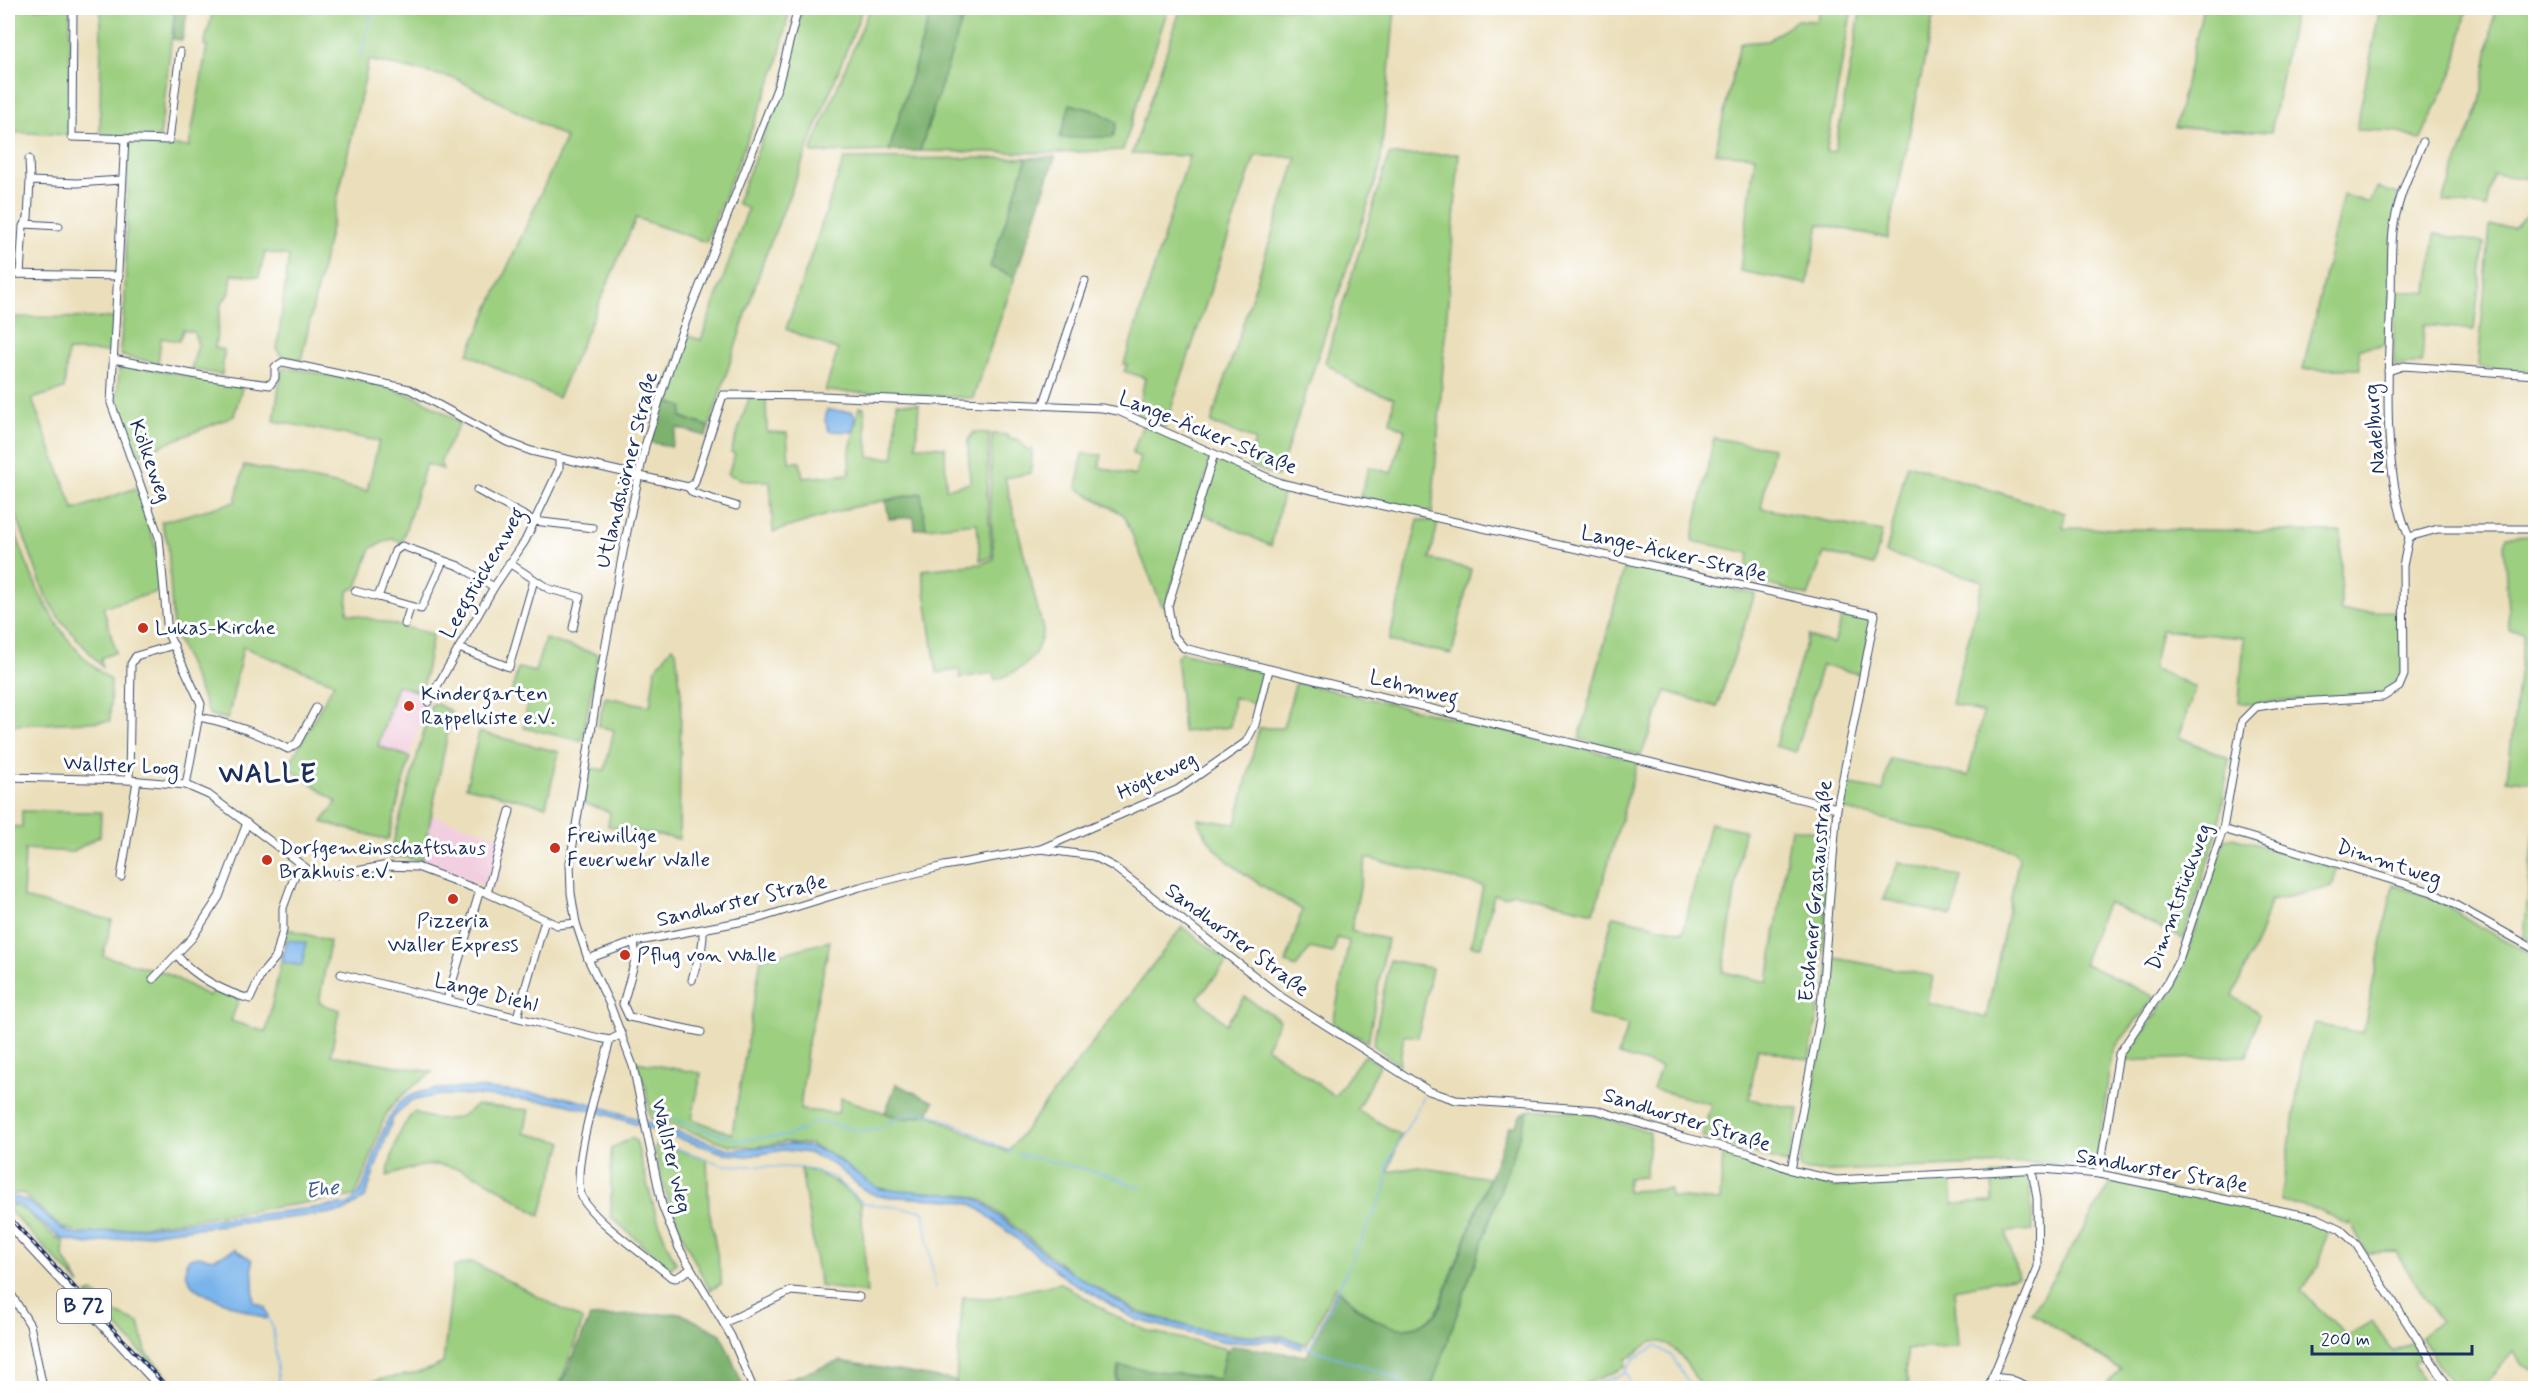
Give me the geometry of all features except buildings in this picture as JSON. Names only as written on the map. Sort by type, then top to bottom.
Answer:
[{"type":"main road","name":"B 72","points":[[8,1224],[161,1389]]},
{"type":"street","points":[[73,8],[72,137],[169,140],[180,52]]},
{"type":"street","name":"Utlandshörner Straße","points":[[576,923],[570,878],[573,837],[618,575],[639,475],[677,344],[778,86],[798,8]]},
{"type":"street","name":"Kölkeweg","points":[[125,138],[111,403],[159,537],[168,634],[201,704],[186,785]]},
{"type":"street","name":"Nadelburg","points":[[2375,699],[2391,694],[2404,675],[2403,566],[2409,537],[2402,523],[2392,464],[2388,371],[2393,226],[2401,192],[2423,142]]},
{"type":"street","points":[[20,274],[25,224],[28,218],[29,159]]},
{"type":"street","points":[[30,181],[77,183],[121,180]]},
{"type":"street","points":[[25,224],[59,226]]},
{"type":"street","points":[[8,274],[119,276]]},
{"type":"street","points":[[1043,406],[1085,281]]},
{"type":"street","points":[[113,359],[203,376],[270,385],[275,378],[275,367],[283,362],[390,384],[430,398],[507,442],[559,458],[688,487],[693,493],[736,506]]},
{"type":"street","points":[[2388,371],[2403,366],[2535,375]]},
{"type":"street","name":"Lange-Äcker-Straße","points":[[688,487],[693,484],[723,395],[821,396],[1118,411],[1264,477],[1292,486],[1875,615]]},
{"type":"street","name":"Lehmweg","points":[[1214,453],[1168,606],[1173,635],[1180,645],[1194,652],[1837,808]]},
{"type":"street","name":"Leegstückenweg","points":[[428,702],[534,521],[559,469],[559,458]]},
{"type":"street","points":[[477,490],[534,521],[593,528]]},
{"type":"street","points":[[2409,537],[2438,529],[2535,529]]},
{"type":"street","points":[[378,597],[396,548],[406,547],[459,566],[494,587]]},
{"type":"street","points":[[355,591],[420,610],[443,561]]},
{"type":"street","points":[[509,563],[549,589],[580,597],[573,628]]},
{"type":"street","points":[[459,648],[509,667],[534,580]]},
{"type":"street","points":[[405,624],[410,608]]},
{"type":"street","name":"Eschener Grashausstraße","points":[[1791,1170],[1820,1018],[1837,808],[1875,615]]},
{"type":"street","points":[[121,877],[133,781],[131,664],[136,656],[174,645]]},
{"type":"street","name":"Högteweg","points":[[1041,849],[1177,789],[1246,742],[1255,725],[1269,670]]},
{"type":"street","name":"Dimmtstückweg","points":[[2099,1174],[2119,1054],[2180,960],[2223,829],[2237,737],[2242,721],[2256,707],[2281,703],[2375,699]]},
{"type":"street","points":[[199,717],[230,723],[266,737],[288,749],[297,743],[316,708]]},
{"type":"street","name":"Wallster Loog","points":[[8,777],[186,785],[209,795],[310,871],[334,875],[402,865],[417,867],[484,891],[557,925],[576,923]]},
{"type":"street","points":[[447,1000],[510,811]]},
{"type":"street","points":[[153,979],[177,955],[219,897],[247,823]]},
{"type":"street","name":"Dimmtweg","points":[[2223,829],[2432,892],[2535,950]]},
{"type":"street","name":"Sandhorster Straße","points":[[588,959],[634,942],[760,918],[860,887],[944,867],[1041,849],[1093,856],[1114,867],[1283,998],[1429,1091],[1456,1100],[1597,1110],[1683,1137],[1748,1153],[1791,1170],[1836,1180],[2032,1172],[2043,1169],[2099,1174],[2317,1218],[2340,1229],[2356,1244],[2449,1389]]},
{"type":"street","points":[[177,955],[189,969],[212,984],[249,999],[261,975],[276,957],[283,930],[283,908],[298,864]]},
{"type":"street","points":[[517,1017],[545,920]]},
{"type":"street","name":"Wallster Weg","points":[[576,923],[588,959],[622,1034],[633,1066],[662,1205],[691,1269],[724,1323],[753,1389]]},
{"type":"street","points":[[692,980],[697,960],[704,949],[703,930]]},
{"type":"street","points":[[634,942],[636,957],[622,1004],[628,1017],[701,1032]]},
{"type":"street","name":"Lange Diehl","points":[[341,974],[610,1040]]},
{"type":"street","points":[[622,1034],[610,1040],[578,1174],[580,1191],[588,1206],[671,1277],[676,1278],[691,1269]]},
{"type":"street","points":[[1988,1389],[2038,1267],[2037,1198],[2032,1172]]},
{"type":"street","points":[[8,1289],[30,1325],[43,1389]]},
{"type":"street","points":[[724,1323],[790,1291],[858,1297]]},
{"type":"street","points":[[1992,1377],[2010,1379],[2032,1389]]},
{"type":"shaded area","points":[[397,684],[429,695],[410,757],[378,747]]},
{"type":"shaded area","points":[[431,815],[508,839],[495,889],[421,863]]},
{"type":"green space","points":[[8,8],[70,8],[69,135],[8,132]]},
{"type":"green space","points":[[101,8],[175,8],[160,137],[100,135]]},
{"type":"green space","points":[[175,8],[188,8],[182,40],[173,39]]},
{"type":"green space","points":[[214,8],[790,8],[777,66],[706,242],[636,218],[558,398],[468,354],[566,138],[457,79],[369,60],[301,360],[282,357],[277,350],[289,256],[265,252],[259,277],[232,274],[230,292],[221,304],[215,348],[224,350],[222,375],[191,369],[198,345],[194,332],[183,330],[179,341],[161,338],[158,363],[122,356],[120,349],[125,301],[128,144],[131,142],[189,147],[207,46],[204,45]]},
{"type":"green space","points":[[802,8],[863,8],[763,262],[709,427],[680,416],[663,400],[685,335],[701,340],[748,209],[737,203],[782,89]]},
{"type":"green space","points":[[870,8],[932,8],[889,151],[813,153],[811,151]]},
{"type":"green space","points":[[932,8],[966,8],[920,151],[889,151]]},
{"type":"green space","points":[[966,8],[1168,8],[1123,150],[1054,153],[920,151]],"holes":[[[1097,111],[1113,137],[1064,137]]]},
{"type":"green space","points":[[1181,8],[1395,8],[1380,168],[1278,477],[1248,465],[1255,440],[1211,423],[1297,157],[1255,156],[1165,427],[1137,415],[1145,378],[1124,371],[1127,365],[1124,364],[1189,156],[1132,154]]},
{"type":"green space","points":[[1819,8],[1852,8],[1826,152],[1835,151],[1861,8],[1935,8],[1888,238],[1819,224],[1807,284],[1740,271],[1755,156],[1715,153],[1740,43],[1768,41],[1797,20],[1817,21]]},
{"type":"green space","points":[[2203,8],[2295,8],[2271,132],[2175,127]]},
{"type":"green space","points":[[2380,8],[2467,8],[2455,67],[2420,140],[2394,131],[2356,130]]},
{"type":"green space","points":[[2495,8],[2535,8],[2536,180],[2493,174],[2486,208],[2443,201],[2480,103]]},
{"type":"green space","points":[[1070,104],[1097,111],[1117,122],[1113,137],[1060,138]]},
{"type":"green space","points":[[1459,154],[1432,513],[1360,497],[1369,467],[1391,473],[1405,430],[1390,422],[1394,398],[1359,387],[1325,362],[1389,155]]},
{"type":"green space","points":[[1055,157],[1015,277],[990,267],[1027,158]]},
{"type":"green space","points":[[1027,158],[990,267],[1015,277],[973,398],[825,391],[838,350],[786,329],[844,159]]},
{"type":"green space","points":[[2377,188],[2399,194],[2386,345],[2359,348],[2360,369],[2303,369],[2343,195],[2370,203]]},
{"type":"green space","points":[[2535,208],[2535,373],[2480,367],[2478,365],[2490,226],[2513,227]]},
{"type":"green space","points":[[2435,234],[2484,243],[2474,330],[2424,325],[2422,363],[2394,366],[2393,290],[2428,293]]},
{"type":"green space","points":[[8,278],[13,317],[115,318],[111,352],[68,351],[64,389],[32,399],[74,510],[136,488],[156,548],[161,591],[103,607],[116,652],[101,658],[102,667],[59,618],[46,597],[8,492]]},
{"type":"green space","points":[[129,365],[239,385],[242,388],[234,416],[138,455],[117,399],[119,369]]},
{"type":"green space","points":[[284,367],[379,384],[419,398],[460,422],[440,462],[443,469],[426,464],[402,542],[391,539],[371,548],[357,587],[348,591],[347,613],[433,634],[422,693],[397,685],[378,746],[410,757],[388,840],[322,822],[337,802],[288,767],[334,683],[243,647],[228,719],[210,715],[173,629],[168,544],[161,522],[235,502],[244,465],[367,491],[379,441],[274,421],[281,373]]},
{"type":"green space","points":[[749,398],[766,398],[767,432],[787,433],[789,462],[800,462],[803,478],[850,474],[849,456],[859,407],[864,408],[869,457],[894,458],[897,403],[919,404],[916,446],[945,447],[946,489],[970,483],[968,440],[974,432],[989,433],[987,494],[992,557],[980,560],[977,523],[926,528],[920,493],[849,508],[773,532],[770,481],[745,481],[728,474],[735,454],[731,452]]},
{"type":"green space","points":[[663,400],[683,407],[681,417],[709,427],[706,436],[677,428],[671,447],[650,442]]},
{"type":"green space","points":[[1143,424],[1209,454],[1211,458],[1165,607],[1162,606],[1124,515],[1077,488],[1082,454],[1102,455],[1099,467],[1135,476],[1140,457],[1132,454]]},
{"type":"green space","points":[[992,434],[1008,435],[1008,438],[1019,440],[1028,451],[1032,449],[1031,473],[1005,478],[1043,630],[1033,656],[1021,668],[995,680],[993,673],[960,678],[959,670],[937,673],[922,570],[980,564],[994,559],[990,500]]},
{"type":"green space","points":[[1714,438],[1773,448],[1761,508],[1882,532],[1874,565],[1824,553],[1808,596],[1746,578],[1749,553],[1692,541]]},
{"type":"green space","points":[[1216,459],[1280,486],[1284,490],[1271,546],[1201,513]]},
{"type":"green space","points":[[1907,464],[2065,513],[2063,528],[2341,532],[2341,612],[2402,611],[2402,671],[2399,679],[2385,693],[2249,704],[2239,702],[2244,638],[2161,630],[2153,668],[2195,687],[2179,737],[2229,759],[2219,827],[2183,939],[2107,902],[2083,963],[2155,997],[2116,1046],[2111,1057],[2097,1160],[2091,1165],[2033,1163],[1831,1171],[1803,1171],[1799,1167],[1822,1043],[1829,957],[1933,976],[1928,1003],[1986,1018],[2019,859],[2015,851],[1842,809],[1845,784],[1883,791],[1890,759],[1968,776],[1983,713],[1952,704],[1983,581],[1886,553]]},
{"type":"green space","points":[[921,493],[926,528],[915,529],[914,517],[889,519],[886,501]]},
{"type":"green space","points":[[8,509],[34,581],[58,626],[73,646],[111,680],[110,721],[15,725],[8,729]]},
{"type":"green space","points":[[1418,520],[1438,522],[1430,559],[1471,569],[1452,654],[1389,641]]},
{"type":"green space","points":[[2536,535],[2535,782],[2507,779],[2524,632],[2509,630],[2504,544],[2507,536]]},
{"type":"green space","points":[[1625,565],[1755,594],[1717,707],[1666,691],[1641,755],[1579,739]]},
{"type":"green space","points":[[1843,613],[1871,619],[1863,675],[1822,665],[1796,752],[1775,746],[1808,636],[1834,644]]},
{"type":"green space","points":[[545,639],[598,654],[582,741],[524,728],[528,700],[511,695],[518,668],[535,672]]},
{"type":"green space","points":[[672,647],[676,651],[681,694],[679,839],[608,826],[610,812],[583,803],[589,768],[605,770],[614,730],[598,726],[605,697],[650,706],[655,670]]},
{"type":"green space","points":[[1181,652],[1266,673],[1258,705],[1234,697],[1230,727],[1183,732],[1177,657]]},
{"type":"green space","points":[[1296,682],[1638,761],[1594,912],[1513,893],[1504,897],[1494,895],[1481,947],[1471,946],[1483,886],[1366,858],[1351,931],[1387,939],[1368,1042],[1333,1024],[1349,941],[1337,938],[1333,953],[1310,948],[1296,967],[1286,963],[1302,910],[1228,861],[1205,835],[1198,819],[1236,824],[1259,728],[1283,728]]},
{"type":"green space","points":[[435,703],[452,712],[422,861],[401,857],[389,858],[431,705]]},
{"type":"green space","points":[[479,732],[559,752],[546,806],[466,787]]},
{"type":"green space","points":[[22,811],[101,812],[100,836],[72,852],[25,849],[23,898],[112,920],[103,956],[166,973],[209,996],[214,989],[239,999],[231,1021],[266,1032],[288,929],[330,941],[319,1003],[339,1010],[331,1055],[433,1072],[406,1092],[389,1110],[354,1196],[87,1234],[60,1227],[22,1193],[8,1195],[8,826],[22,827]]},
{"type":"green space","points":[[1710,823],[1744,830],[1723,972],[1768,982],[1791,828],[1833,835],[1817,1019],[1809,1060],[1758,1048],[1749,1099],[1799,1109],[1789,1164],[1702,1137],[1711,1104],[1653,1089],[1661,1067],[1618,1055],[1628,1025],[1587,1015],[1613,916],[1683,932]]},
{"type":"green space","points":[[2535,823],[2536,944],[2524,937]]},
{"type":"green space","points":[[2233,837],[2337,869],[2332,887],[2270,901],[2260,934],[2233,996],[2259,1014],[2247,1056],[2123,1061],[2177,985],[2224,840]]},
{"type":"green space","points":[[1899,862],[1962,877],[1952,916],[1883,899]]},
{"type":"green space","points":[[2393,885],[2438,900],[2477,925],[2535,956],[2535,1371],[2522,1365],[2514,1352],[2481,1388],[2454,1388],[2420,1336],[2440,1321],[2396,1252],[2367,1253],[2350,1222],[2348,1225],[2320,1210],[2281,1201],[2303,1054],[2315,1024],[2363,1033]]},
{"type":"green space","points":[[1182,927],[1228,961],[1198,998],[1226,1024],[1245,997],[1280,1020],[1266,1047],[1335,1096],[1364,1055],[1380,1065],[1357,1110],[1401,1135],[1388,1172],[1419,1167],[1489,1178],[1436,1314],[1421,1324],[1408,1328],[1395,1328],[1382,1323],[1358,1307],[1335,1286],[1307,1345],[1285,1336],[1239,1335],[1198,1329],[1139,1312],[1074,1275],[981,1199],[962,1194],[915,1194],[874,1187],[830,1153],[809,1144],[784,1142],[756,1147],[730,1145],[650,1118],[646,1088],[636,1062],[701,1073],[692,1119],[732,1134],[761,959],[830,941],[808,1041],[800,1110],[838,1113],[841,1098],[903,1119],[928,1114],[1008,1152]]},
{"type":"green space","points":[[1390,960],[1432,968],[1418,1037],[1404,1035],[1399,1065],[1373,1045]]},
{"type":"green space","points":[[896,1084],[934,1102],[928,1114],[903,1120],[885,1113]]},
{"type":"green space","points":[[476,1105],[529,1110],[524,1133],[563,1142],[540,1216],[503,1190],[476,1175],[447,1166],[415,1167],[387,1176],[403,1126],[414,1112],[431,1118],[447,1119],[462,1116]]},
{"type":"green space","points":[[1528,1111],[1580,1111],[1650,1132],[1645,1177],[1628,1178],[1627,1191],[1670,1189],[1670,1197],[1720,1201],[1723,1155],[1795,1179],[1834,1187],[1951,1179],[1953,1204],[1993,1202],[1992,1175],[2029,1177],[2033,1230],[2006,1232],[2018,1277],[1954,1289],[1958,1347],[1906,1349],[1908,1388],[1701,1388],[1686,1363],[1672,1347],[1655,1342],[1646,1345],[1626,1359],[1626,1367],[1575,1388],[1431,1388]]},
{"type":"green space","points":[[1528,1111],[1431,1388],[1410,1388],[1375,1381],[1374,1388],[1117,1388],[1119,1366],[1219,1379],[1225,1354],[1232,1346],[1307,1356],[1336,1290],[1372,1317],[1397,1328],[1410,1328],[1437,1314],[1509,1127],[1515,1126],[1521,1114]]},
{"type":"green space","points":[[631,1138],[636,1141],[657,1219],[676,1263],[670,1269],[611,1217],[611,1149]]},
{"type":"green space","points":[[659,1143],[707,1159],[709,1210],[721,1275],[721,1284],[710,1290],[669,1203],[655,1147]]},
{"type":"green space","points":[[801,1168],[833,1181],[861,1203],[867,1293],[820,1286]]},
{"type":"green space","points":[[2114,1178],[2314,1223],[2327,1230],[2319,1266],[2301,1291],[2348,1336],[2372,1321],[2393,1351],[2412,1342],[2422,1358],[2414,1363],[2425,1384],[2440,1388],[2103,1388],[2121,1370],[2032,1313]]},
{"type":"green space","points":[[13,1205],[27,1212],[51,1234],[64,1242],[63,1256],[80,1285],[8,1209]]},
{"type":"green space","points":[[472,1262],[583,1320],[559,1388],[361,1388],[368,1386],[368,1382],[416,1373],[443,1363],[454,1267]]},
{"type":"green space","points":[[1060,1283],[1124,1321],[1148,1331],[1227,1349],[1219,1380],[1118,1366],[1115,1388],[960,1388],[956,1381],[963,1297],[992,1298]]},
{"type":"green space","points":[[93,1292],[113,1312],[139,1323],[146,1352],[173,1383],[171,1384],[87,1294]]},
{"type":"green space","points":[[680,1313],[721,1334],[744,1388],[560,1388],[590,1317]]},
{"type":"green space","points":[[840,1361],[956,1381],[956,1388],[761,1388]]},
{"type":"water","points":[[827,410],[853,412],[856,419],[852,432],[829,431],[825,421]]},
{"type":"water","points":[[289,940],[306,943],[302,966],[282,962],[286,943]]},
{"type":"water","points":[[479,1088],[564,1097],[732,1150],[791,1144],[811,1147],[827,1153],[879,1189],[955,1194],[979,1200],[1056,1263],[1138,1314],[1227,1336],[1284,1338],[1302,1344],[1301,1349],[1281,1341],[1226,1342],[1137,1320],[1067,1279],[974,1205],[953,1200],[877,1196],[863,1189],[834,1165],[809,1153],[784,1150],[747,1156],[726,1154],[601,1113],[560,1103],[473,1095],[439,1095],[410,1101],[393,1118],[365,1198],[342,1212],[169,1231],[89,1244],[62,1239],[18,1204],[8,1204],[8,1198],[26,1201],[68,1232],[78,1235],[348,1204],[362,1188],[386,1124],[394,1110],[404,1100],[432,1090]]},
{"type":"water","points":[[235,1249],[252,1260],[254,1302],[265,1307],[268,1316],[266,1319],[207,1295],[193,1287],[186,1274],[186,1263],[190,1258],[198,1256],[214,1259]]},
{"type":"waterway","points":[[361,57],[373,8]]},
{"type":"waterway","points":[[1310,1348],[1386,1188],[1388,1163],[1424,1096]]},
{"type":"waterway","points":[[652,1112],[737,1140],[786,1136],[804,1129]]},
{"type":"waterway","points":[[809,1124],[822,1122],[864,1131],[878,1128],[910,1113],[926,1113],[937,1116],[1011,1152]]},
{"type":"waterway","points":[[673,1148],[724,1165],[805,1168],[833,1177],[863,1203],[924,1211],[935,1288]]},
{"type":"waterway","points":[[1018,1154],[1105,1174],[1141,1188]]},
{"type":"waterway","points":[[268,1317],[273,1328],[279,1388]]},
{"type":"waterway","points":[[1302,1346],[1390,1375],[1412,1388]]},
{"type":"waterway","points":[[1583,1388],[1624,1374],[1635,1358],[1656,1346],[1672,1356],[1692,1388]]},
{"type":"waterway","points":[[1627,1373],[1628,1388]]},
{"type":"railway","points":[[8,1216],[168,1388]]},
{"type":"place","name":"Lukas-Kirche","points":[[143,628]]},
{"type":"place","name":"Kindergarten Rappelkiste e.V.","points":[[409,706]]},
{"type":"place","name":"Freiwillige Feuerwehr Walle","points":[[555,848]]},
{"type":"place","name":"Dorfgemeinschaftshaus Brakhuis e.V.","points":[[267,860]]},
{"type":"place","name":"Pizzeria Waller Express","points":[[453,899]]},
{"type":"place","name":"Pflug von Walle","points":[[625,955]]},
{"type":"district","name":"WALLE","points":[[268,774]]},
{"type":"water label","name":"Ehe","points":[[322,1190]]}]
